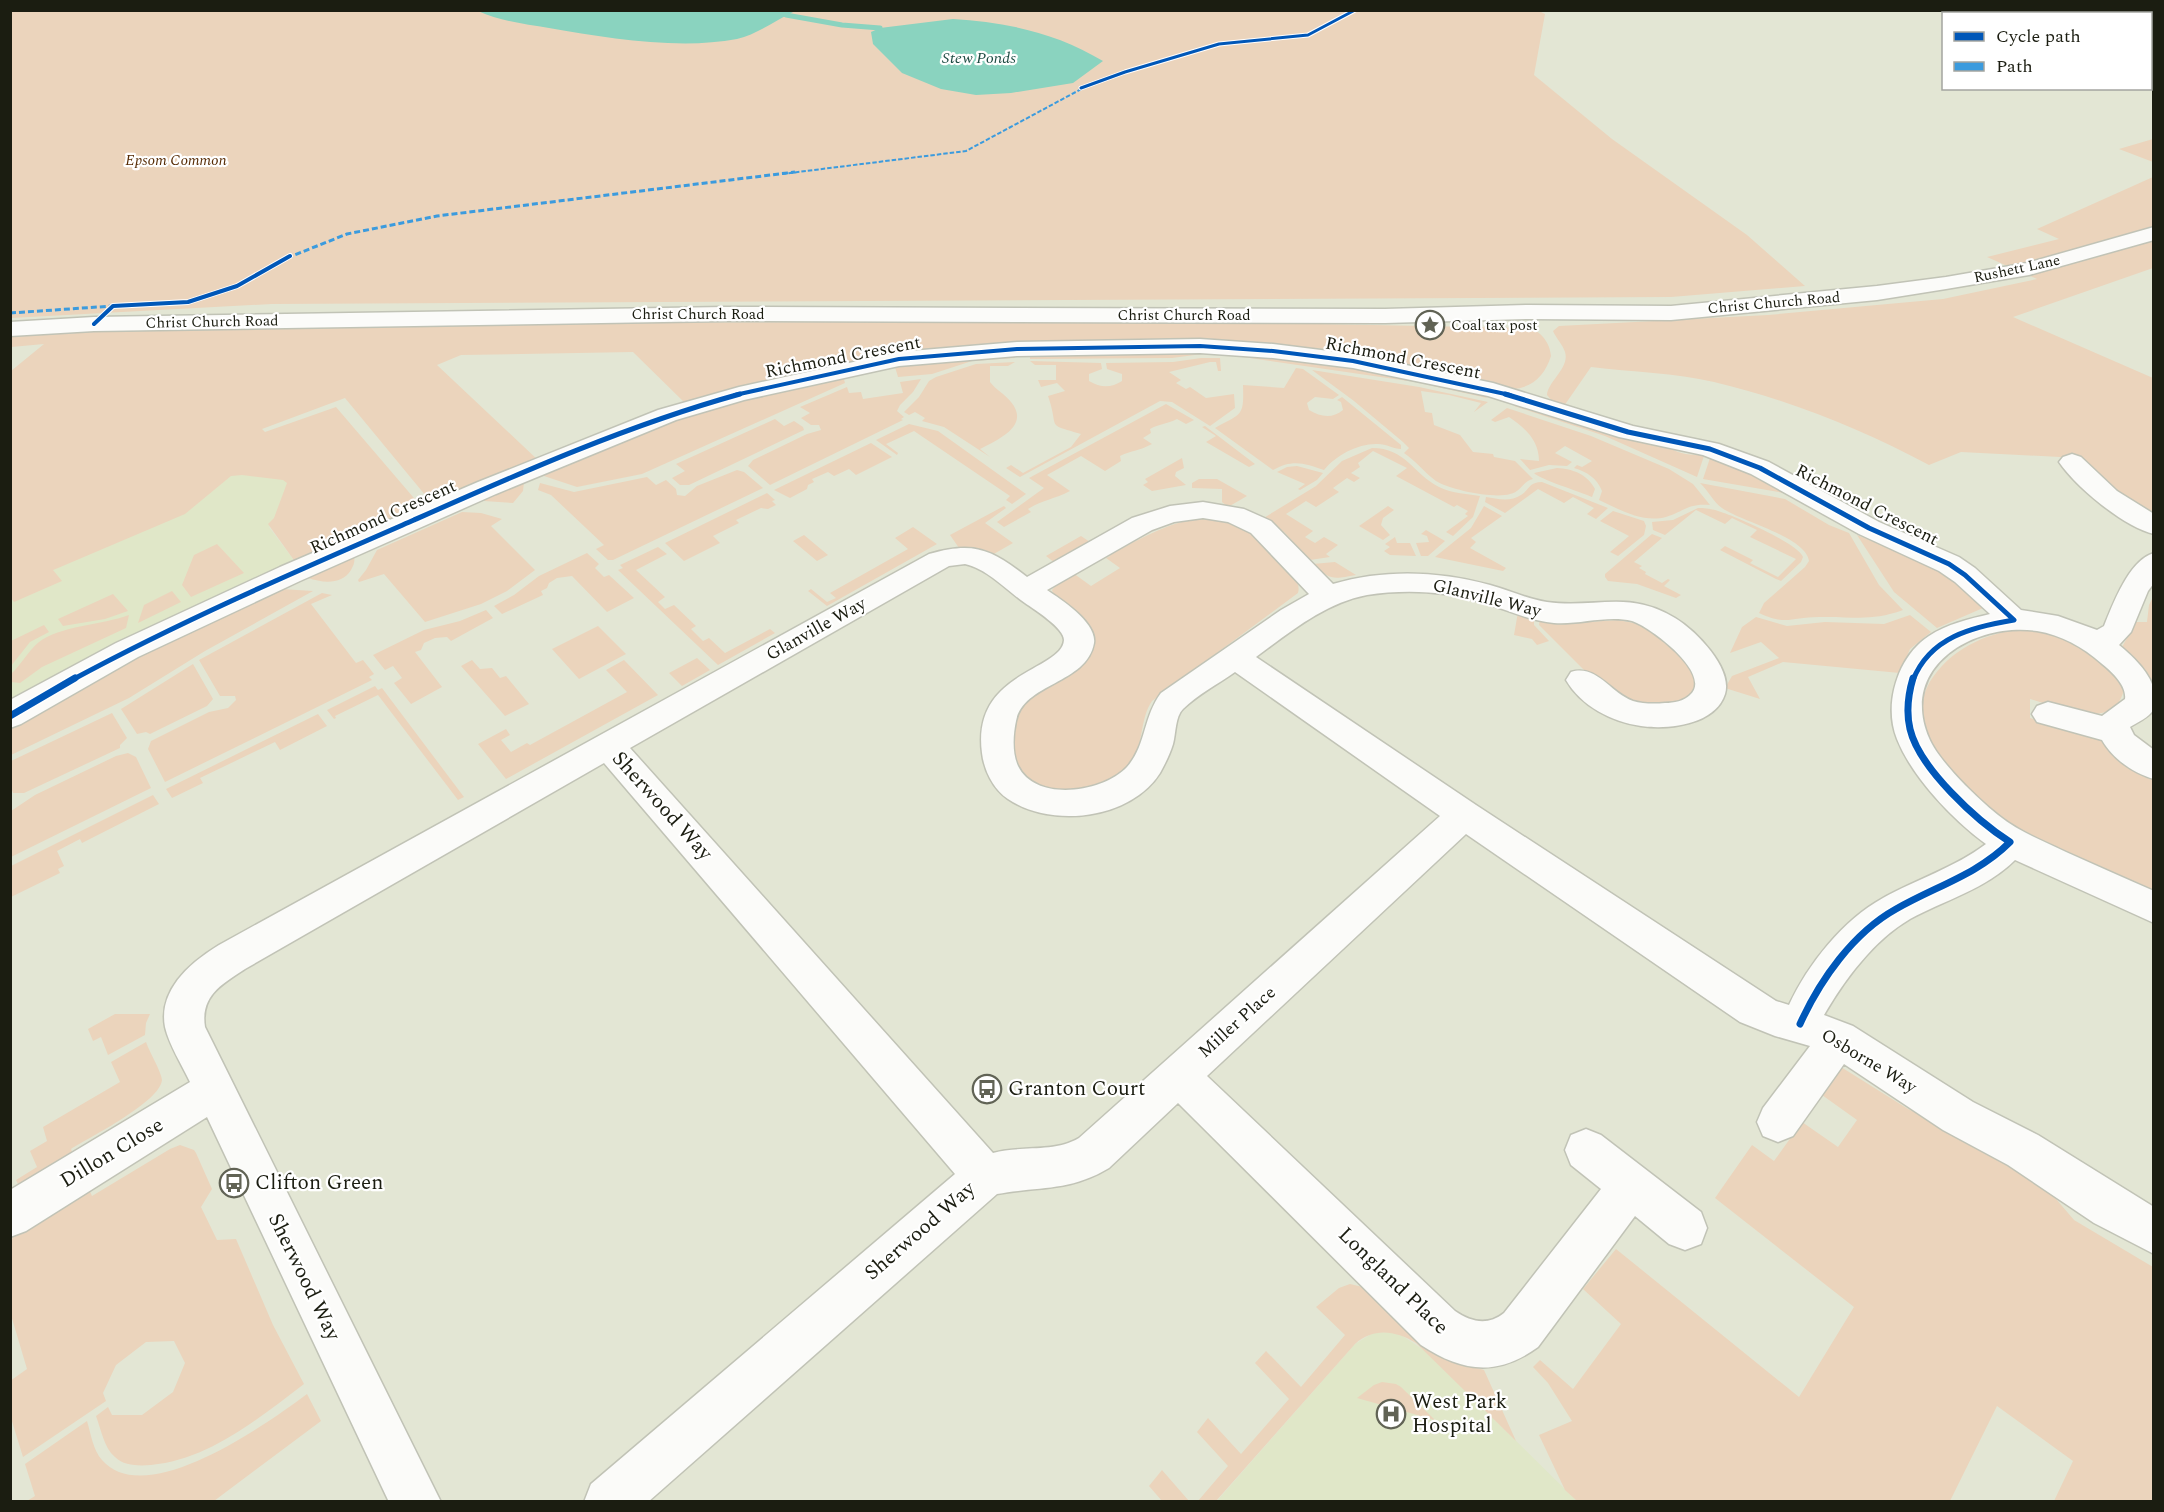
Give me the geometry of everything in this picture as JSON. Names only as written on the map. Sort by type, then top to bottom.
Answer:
[{"type":"street","name":"Rushett Lane","points":[[1877,293],[2029,269],[2154,232]]},
{"type":"street","name":"Christ Church Road","points":[[10,329],[106,323],[725,314],[1385,316],[1540,320],[1671,313],[1877,293]]},
{"type":"street","name":"Richmond Crescent","points":[[10,716],[76,677],[151,638],[487,488],[649,421],[724,397],[866,366],[923,356],[993,350],[1163,346],[1273,351],[1383,366],[1508,394],[1618,429],[1700,446],[1750,463],[1869,528],[1949,564],[2014,620]]},
{"type":"street","points":[[2072,462],[2114,502],[2154,526]]},
{"type":"street","points":[[1026,590],[1142,524],[1170,514],[1203,510],[1234,515],[1265,530],[1304,574],[1329,596]]},
{"type":"street","name":"Glanville Way","points":[[608,745],[948,556],[968,555],[983,559],[1075,627],[1079,639],[1077,648],[1071,657],[1012,697],[1000,719],[997,753],[1001,768],[1016,787],[1033,796],[1058,802],[1086,802],[1106,798],[1126,788],[1149,762],[1155,750],[1162,716],[1166,708],[1179,696],[1299,611],[1329,596],[1377,585],[1424,582],[1478,591],[1546,612],[1633,611],[1659,622],[1682,640],[1702,663],[1709,684],[1707,697],[1695,709],[1675,715],[1653,716],[1632,713],[1617,707],[1582,680]]},
{"type":"street","points":[[2099,644],[2116,632],[2134,589],[2154,562]]},
{"type":"street","points":[[2154,767],[2122,744],[2114,731],[2115,722],[2140,705],[2142,695],[2128,669],[2099,644],[2056,626],[2014,620],[1944,641],[1932,650],[1915,676],[1908,696],[1913,738],[1926,759],[1967,808],[1984,824],[2010,842],[2154,908]]},
{"type":"street","points":[[1235,657],[1464,815]]},
{"type":"street","points":[[2048,714],[2114,731]]},
{"type":"street","name":"Sherwood Way","points":[[416,1502],[213,1091],[183,1021],[189,995],[208,972],[242,951],[608,745],[985,1176],[609,1502]]},
{"type":"street","name":"Osborne Way","points":[[1464,815],[1754,1010],[1777,1020],[1818,1029],[1839,1039],[1958,1116],[2023,1149],[2110,1208],[2154,1232]]},
{"type":"street","name":"Miller Place","points":[[985,1176],[1015,1169],[1067,1166],[1086,1159],[1464,815]]},
{"type":"street","points":[[1800,1024],[1814,995],[1859,939],[1877,921],[1903,905],[1970,875],[2010,842]]},
{"type":"street","points":[[1778,1122],[1839,1039]]},
{"type":"street","name":"Longland Place","points":[[1179,1076],[1438,1328],[1453,1338],[1469,1344],[1499,1344],[1521,1330],[1631,1186]]},
{"type":"street","name":"Dillon Close","points":[[10,1215],[213,1091]]},
{"type":"street","points":[[1586,1150],[1685,1228]]},
{"type":"shaded area","points":[[11,402],[249,412],[297,475],[310,496],[269,527],[296,563],[142,633],[11,699]]},
{"type":"shaded area","name":"West Park Hospital","points":[[1388,1332],[1401,1335],[1425,1351],[1577,1501],[1216,1502],[1355,1344],[1373,1333]]},
{"type":"green space","name":"Epsom Common","points":[[10,11],[1539,11],[1545,14],[1534,75],[1612,139],[1747,235],[1805,286],[1671,297],[272,304],[11,318]]},
{"type":"green space","points":[[2153,139],[2153,162],[2119,149]]},
{"type":"green space","points":[[2153,177],[2153,268],[2013,317],[2153,378],[2153,522],[2079,458],[1961,452],[1929,465],[1877,439],[1797,407],[1714,382],[1669,375],[1591,367],[1564,406],[1552,401],[1547,395],[1566,358],[1564,349],[1553,331],[1559,326],[1768,315],[1943,299],[2037,279],[1987,257],[2059,239],[2037,229]]},
{"type":"green space","points":[[1173,321],[1529,328],[1544,338],[1551,356],[1542,375],[1526,386],[1512,389],[1335,355],[1327,349],[1239,343],[924,352],[686,404],[633,352],[461,355],[437,365],[540,462],[435,507],[345,398],[262,429],[265,432],[336,407],[425,511],[296,563],[268,524],[274,518],[287,483],[283,480],[242,475],[231,476],[185,514],[53,570],[62,581],[14,602],[11,598],[11,371],[44,344],[11,347],[11,335],[60,331],[500,323]]},
{"type":"green space","points":[[1220,351],[1220,355],[1202,354],[1172,358],[1030,359],[1030,352]]},
{"type":"green space","points":[[1015,352],[1015,358],[972,361],[932,374],[898,377],[895,367],[881,369],[882,367]]},
{"type":"green space","points":[[1237,352],[1321,362],[1484,393],[1487,398],[1415,382],[1236,356]]},
{"type":"green space","points":[[1220,358],[1221,371],[1218,371],[1216,362],[1210,362],[1169,372],[1181,380],[1176,383],[1186,389],[1190,387],[1206,398],[1234,394],[1235,408],[1210,426],[1172,402],[1160,401],[1020,477],[1006,468],[1011,465],[1023,473],[1071,447],[1081,434],[1055,424],[1048,396],[1065,391],[1057,383],[1041,387],[1038,380],[1056,380],[1056,365],[1035,365],[1030,361],[1101,363],[1102,369],[1089,374],[1089,381],[1106,386],[1122,381],[1122,374],[1107,369],[1106,363],[1173,362]]},
{"type":"green space","points":[[1015,362],[1008,366],[990,366],[990,382],[1011,402],[1017,418],[1003,437],[980,449],[990,457],[944,427],[922,421],[925,418],[915,412],[909,415],[904,412],[919,397],[929,381],[936,377],[976,364]]},
{"type":"green space","points":[[1296,368],[1303,369],[1339,395],[1333,399],[1315,397],[1307,403],[1309,410],[1322,415],[1335,415],[1343,410],[1341,402],[1337,400],[1342,397],[1401,445],[1401,449],[1371,444],[1348,451],[1324,470],[1292,463],[1273,470],[1215,428],[1240,413],[1243,403],[1243,385],[1284,388]]},
{"type":"green space","points":[[1312,370],[1419,387],[1488,402],[1474,412],[1481,403],[1421,391],[1425,412],[1432,413],[1434,425],[1460,435],[1473,452],[1493,454],[1494,457],[1515,461],[1533,479],[1514,493],[1503,495],[1473,493],[1451,488],[1436,481],[1404,453],[1409,448],[1403,442]]},
{"type":"green space","points":[[843,376],[845,383],[642,474],[577,487],[541,475],[612,441],[716,407]]},
{"type":"green space","points":[[921,379],[897,411],[904,417],[901,419],[903,420],[770,485],[748,466],[753,460],[807,434],[821,430],[819,425],[811,425],[801,418],[810,413],[800,407],[847,387],[849,393],[861,392],[863,399],[903,393],[900,382]]},
{"type":"green space","points":[[1166,404],[1194,420],[1186,424],[1177,419],[1150,429],[1151,433],[1143,438],[1152,444],[1120,456],[1121,461],[1105,471],[1081,456],[1047,475],[1070,491],[1033,506],[1028,509],[1031,512],[1004,527],[997,522],[1044,488],[1029,478]]},
{"type":"green space","points":[[1521,404],[1664,444],[1683,453],[1694,455],[1705,453],[1697,477],[1605,436],[1514,406]]},
{"type":"green space","points":[[1507,408],[1591,436],[1669,469],[1693,484],[1710,505],[1691,506],[1666,517],[1657,518],[1640,517],[1623,511],[1599,500],[1602,491],[1597,482],[1574,468],[1577,465],[1582,467],[1592,461],[1565,446],[1555,453],[1572,462],[1567,466],[1549,465],[1530,470],[1520,459],[1539,461],[1537,447],[1530,435],[1509,417],[1495,422],[1491,420]]},
{"type":"green space","points":[[775,419],[784,426],[794,421],[804,430],[689,485],[680,485],[672,478],[685,471],[676,464]]},
{"type":"green space","points":[[909,424],[938,431],[1026,494],[1012,504],[1006,500],[1010,496],[914,431],[886,444],[898,453],[897,455],[876,440]]},
{"type":"green space","points":[[1205,426],[1255,464],[1249,467],[1206,442],[1216,436],[1202,427]]},
{"type":"green space","points":[[871,443],[892,457],[856,475],[849,469],[834,476],[828,472],[812,479],[814,482],[808,485],[807,489],[790,498],[774,490]]},
{"type":"green space","points":[[1372,448],[1393,452],[1439,487],[1480,496],[1473,517],[1453,536],[1446,532],[1468,516],[1465,514],[1468,511],[1457,505],[1454,507],[1396,476],[1407,468],[1373,451],[1358,463],[1360,467],[1351,473],[1360,478],[1354,482],[1347,478],[1333,488],[1339,492],[1316,507],[1306,501],[1286,514],[1313,531],[1305,537],[1315,543],[1324,537],[1338,545],[1326,554],[1330,557],[1310,560],[1284,532],[1262,519],[1316,486],[1342,461]]},
{"type":"green space","points":[[1715,457],[1783,487],[1784,493],[1703,479],[1710,458]]},
{"type":"green space","points":[[1182,458],[1184,468],[1176,472],[1175,476],[1186,485],[1152,491],[1143,485],[1148,482],[1145,479]]},
{"type":"green space","points":[[1297,466],[1323,473],[1317,480],[1300,490],[1298,489],[1305,484],[1277,472],[1287,467]]},
{"type":"green space","points":[[1557,468],[1574,471],[1584,476],[1595,489],[1592,497],[1534,473]]},
{"type":"green space","points":[[737,470],[744,472],[763,488],[613,560],[608,560],[596,549],[604,545],[551,495],[538,490],[540,483],[574,492],[647,477],[656,485],[666,480],[676,489],[677,495],[685,496],[697,486]]},
{"type":"green space","points":[[1199,479],[1217,479],[1247,496],[1228,507],[1222,502],[1222,489],[1192,488],[1192,483]]},
{"type":"green space","points":[[524,482],[523,491],[513,503],[482,499]]},
{"type":"green space","points":[[1542,482],[1608,508],[1596,519],[1587,514],[1594,508],[1573,497],[1564,503],[1538,489],[1505,513],[1485,502],[1486,497],[1513,499],[1532,485]]},
{"type":"green space","points":[[1700,483],[1785,499],[1829,525],[1849,533],[1879,585],[1903,610],[1871,617],[1810,617],[1789,620],[1776,619],[1759,613],[1764,603],[1805,567],[1809,561],[1805,552],[1785,537],[1722,508]]},
{"type":"green space","points":[[767,493],[775,500],[772,501],[776,505],[768,509],[761,508],[736,520],[739,523],[713,536],[720,543],[684,561],[665,543]]},
{"type":"green space","points":[[1004,506],[1006,508],[985,523],[1013,543],[992,555],[977,549],[959,548],[950,535]]},
{"type":"green space","points":[[1388,506],[1394,510],[1383,518],[1381,525],[1390,535],[1383,540],[1359,526]]},
{"type":"green space","points":[[1484,506],[1502,516],[1471,538],[1476,542],[1470,548],[1506,568],[1503,571],[1435,557],[1471,528]]},
{"type":"green space","points":[[1698,508],[1718,511],[1766,531],[1798,551],[1803,557],[1801,562],[1781,581],[1776,579],[1720,550],[1725,546],[1753,560],[1750,563],[1778,577],[1796,559],[1750,537],[1757,530],[1732,518],[1725,524],[1696,510],[1665,535],[1653,530],[1652,522],[1673,520]]},
{"type":"green space","points":[[1613,511],[1644,521],[1646,526],[1644,535],[1618,556],[1610,552],[1629,536],[1600,521]]},
{"type":"green space","points":[[462,512],[481,513],[502,519],[491,526],[535,570],[507,591],[481,604],[425,622],[384,574],[359,582],[358,580],[377,550]]},
{"type":"green space","points":[[1197,519],[1228,522],[1249,531],[1294,577],[1298,593],[1152,701],[1145,717],[1138,751],[1130,767],[1121,776],[1099,787],[1086,790],[1059,791],[1035,785],[1025,778],[1011,762],[1015,713],[1029,698],[1077,664],[1052,590],[1073,573],[1091,586],[1120,568],[1106,558],[1110,556],[1108,554],[1173,524]]},
{"type":"green space","points":[[913,527],[937,544],[827,606],[808,591],[811,589],[827,602],[836,598],[830,593],[908,549],[895,538]]},
{"type":"green space","points":[[1426,530],[1445,541],[1428,556],[1421,556],[1416,543],[1429,542],[1427,536],[1421,534]]},
{"type":"green space","points":[[1652,534],[1662,538],[1634,562],[1642,566],[1639,568],[1646,572],[1645,574],[1662,583],[1670,580],[1664,586],[1681,595],[1676,598],[1637,584],[1608,581],[1605,577],[1605,574]]},
{"type":"green space","points":[[804,535],[828,555],[817,561],[793,541]]},
{"type":"green space","points":[[1857,535],[1941,569],[1984,605],[1983,608],[1937,628],[1894,592]]},
{"type":"green space","points":[[1081,536],[1090,542],[1055,563],[1046,556]]},
{"type":"green space","points":[[1395,537],[1397,543],[1410,543],[1416,556],[1390,555],[1384,551],[1390,547],[1385,544]]},
{"type":"green space","points":[[217,544],[244,573],[191,597],[182,585],[194,555]]},
{"type":"green space","points":[[658,547],[667,554],[636,570],[665,597],[658,602],[665,609],[674,605],[696,626],[691,629],[703,641],[709,638],[725,653],[770,629],[775,633],[718,665],[618,570],[623,568],[620,565]]},
{"type":"green space","points":[[587,553],[599,564],[595,568],[604,577],[609,575],[634,598],[607,612],[572,576],[557,578],[541,591],[543,595],[502,614],[494,606],[514,595],[539,576]]},
{"type":"green space","points":[[354,556],[351,570],[343,578],[326,582],[308,578]]},
{"type":"green space","points":[[1335,562],[1356,575],[1328,576],[1313,564]]},
{"type":"green space","points":[[281,589],[313,591],[205,651],[129,698],[11,755],[11,721],[48,698]]},
{"type":"green space","points":[[172,591],[181,602],[138,623],[144,605]]},
{"type":"green space","points":[[322,593],[332,595],[311,604],[356,663],[363,660],[374,674],[369,677],[372,680],[165,782],[148,749],[151,741],[209,712],[228,708],[236,700],[235,696],[220,696],[199,660]]},
{"type":"green space","points":[[113,594],[128,611],[105,619],[63,626],[58,619]]},
{"type":"green space","points":[[2153,597],[2153,690],[2122,647],[2136,622],[2147,622],[2149,605]]},
{"type":"green space","points":[[486,610],[493,618],[451,641],[447,637],[435,638],[424,643],[421,650],[415,652],[442,687],[411,704],[394,683],[402,678],[393,666],[385,670],[373,655],[424,630],[460,621]]},
{"type":"green space","points":[[1518,612],[1534,617],[1534,625],[1549,641],[1537,645],[1532,639],[1514,635]]},
{"type":"green space","points":[[129,615],[126,628],[42,667],[20,683],[11,682],[11,674],[39,642],[58,632]]},
{"type":"green space","points":[[1910,615],[1931,632],[1910,649],[1900,673],[1783,662],[1748,677],[1760,699],[1725,688],[1732,676],[1779,658],[1761,642],[1730,653],[1742,627],[1756,617],[1787,626],[1825,622],[1884,624]]},
{"type":"green space","points":[[1540,618],[1574,623],[1618,620],[1639,624],[1680,649],[1695,677],[1695,689],[1691,697],[1669,706],[1625,701],[1590,676],[1539,625]]},
{"type":"green space","points":[[44,625],[49,632],[30,642],[11,666],[11,641]]},
{"type":"green space","points":[[598,626],[626,654],[579,679],[552,649]]},
{"type":"green space","points":[[2027,628],[2061,634],[2112,666],[2124,689],[2119,702],[2109,710],[2098,714],[2070,711],[2030,699],[2030,718],[2099,739],[2153,777],[2153,900],[2006,829],[1948,767],[1930,739],[1924,724],[1922,709],[1925,693],[1942,666],[1974,642],[2000,633]]},
{"type":"green space","points":[[697,658],[710,670],[682,686],[669,673]]},
{"type":"green space","points":[[472,660],[480,669],[492,668],[500,678],[506,676],[529,704],[505,716],[461,666]]},
{"type":"green space","points":[[624,660],[658,695],[506,779],[478,744],[506,729],[510,735],[501,740],[511,752],[527,743],[530,745],[627,692],[606,670]]},
{"type":"green space","points":[[193,664],[213,699],[207,706],[150,734],[146,732],[137,734],[121,709]]},
{"type":"green space","points":[[375,686],[378,690],[382,688],[464,797],[458,800],[378,695],[335,716],[334,719],[327,710]]},
{"type":"green space","points":[[112,713],[127,738],[120,748],[24,793],[13,793],[11,761]]},
{"type":"green space","points":[[318,714],[327,726],[280,750],[275,742],[200,778],[203,783],[172,798],[166,789]]},
{"type":"green space","points":[[128,753],[136,757],[151,788],[11,857],[11,811],[35,795],[116,756]]},
{"type":"green space","points":[[153,795],[159,804],[82,843],[80,839],[57,851],[64,866],[58,869],[60,873],[11,897],[11,866]]},
{"type":"green space","points":[[115,1014],[150,1014],[146,1023],[145,1035],[108,1055],[101,1037],[93,1041],[88,1029]]},
{"type":"green space","points":[[146,1042],[162,1080],[158,1089],[150,1098],[108,1128],[71,1149],[74,1157],[21,1190],[16,1180],[37,1167],[30,1151],[47,1141],[43,1127],[120,1082],[111,1062]]},
{"type":"green space","points":[[1841,1067],[1908,1109],[1963,1136],[2050,1192],[2074,1220],[2153,1267],[2153,1501],[2054,1501],[2073,1461],[1997,1406],[1950,1501],[1577,1501],[1565,1490],[1539,1435],[1572,1421],[1548,1383],[1533,1367],[1540,1360],[1573,1389],[1621,1324],[1583,1289],[1616,1249],[1799,1397],[1854,1307],[1715,1198],[1752,1145],[1774,1161],[1802,1122],[1838,1147],[1857,1120],[1822,1095]]},
{"type":"green space","points":[[180,1145],[194,1150],[212,1189],[201,1207],[217,1240],[236,1239],[273,1325],[304,1384],[251,1423],[213,1446],[172,1461],[146,1465],[127,1464],[119,1460],[108,1449],[96,1416],[108,1407],[112,1415],[142,1415],[173,1392],[185,1363],[174,1341],[146,1342],[116,1365],[103,1393],[106,1401],[23,1457],[11,1418],[10,1381],[27,1369],[11,1315],[10,1241],[18,1232],[88,1187],[92,1196]]},
{"type":"green space","points":[[1350,1284],[1367,1288],[1447,1359],[1484,1370],[1516,1441],[1416,1343],[1401,1336],[1377,1333],[1355,1344],[1216,1501],[1198,1501],[1228,1466],[1197,1432],[1208,1418],[1241,1454],[1289,1399],[1255,1363],[1266,1351],[1301,1387],[1345,1335],[1316,1307],[1339,1288]]},
{"type":"green space","points":[[1382,1382],[1401,1387],[1435,1420],[1357,1398]]},
{"type":"green space","points":[[307,1394],[321,1421],[214,1501],[27,1501],[35,1496],[25,1464],[87,1421],[94,1447],[102,1460],[122,1473],[147,1475],[176,1469],[206,1457],[265,1424]]},
{"type":"green space","points":[[1162,1470],[1189,1501],[1162,1501],[1149,1486]]},
{"type":"water","points":[[478,11],[795,11],[760,30],[737,39],[667,43],[595,35],[513,22]]},
{"type":"water","name":"Stew Ponds","points":[[953,19],[1012,26],[1049,36],[1086,51],[1103,61],[1073,83],[1011,93],[976,95],[941,89],[902,73],[873,44],[871,32],[880,28]]},
{"type":"waterway","points":[[786,15],[842,25],[880,28]]},
{"type":"marked path","points":[[287,258],[347,234],[437,216],[966,151],[1085,87]]},
{"type":"marked path","points":[[10,313],[113,306]]},
{"type":"cycle path","points":[[1081,88],[1125,72],[1219,44],[1308,35],[1355,10]]},
{"type":"cycle path","points":[[94,324],[113,306],[188,302],[237,286],[290,256]]},
{"type":"cycle path","points":[[10,716],[127,650],[290,574],[487,488],[667,415],[739,394],[899,359],[1017,349],[1200,346],[1273,351],[1353,361],[1493,390],[1628,432],[1710,449],[1760,468],[1869,528],[1949,564],[1965,575],[2014,620],[1960,633],[1932,649],[1924,658],[1913,679],[1908,703],[1909,728],[1926,760],[1951,791],[1972,812],[2010,842],[1998,854],[1971,873],[1896,909],[1868,930],[1827,976],[1800,1024]]},
{"type":"place","name":"Coal tax post","points":[[1430,325]]},
{"type":"place","name":"Granton Court","points":[[987,1089]]},
{"type":"place","name":"Clifton Green","points":[[234,1183]]},
{"type":"place","name":"West Park Hospital","points":[[1391,1414]]}]
